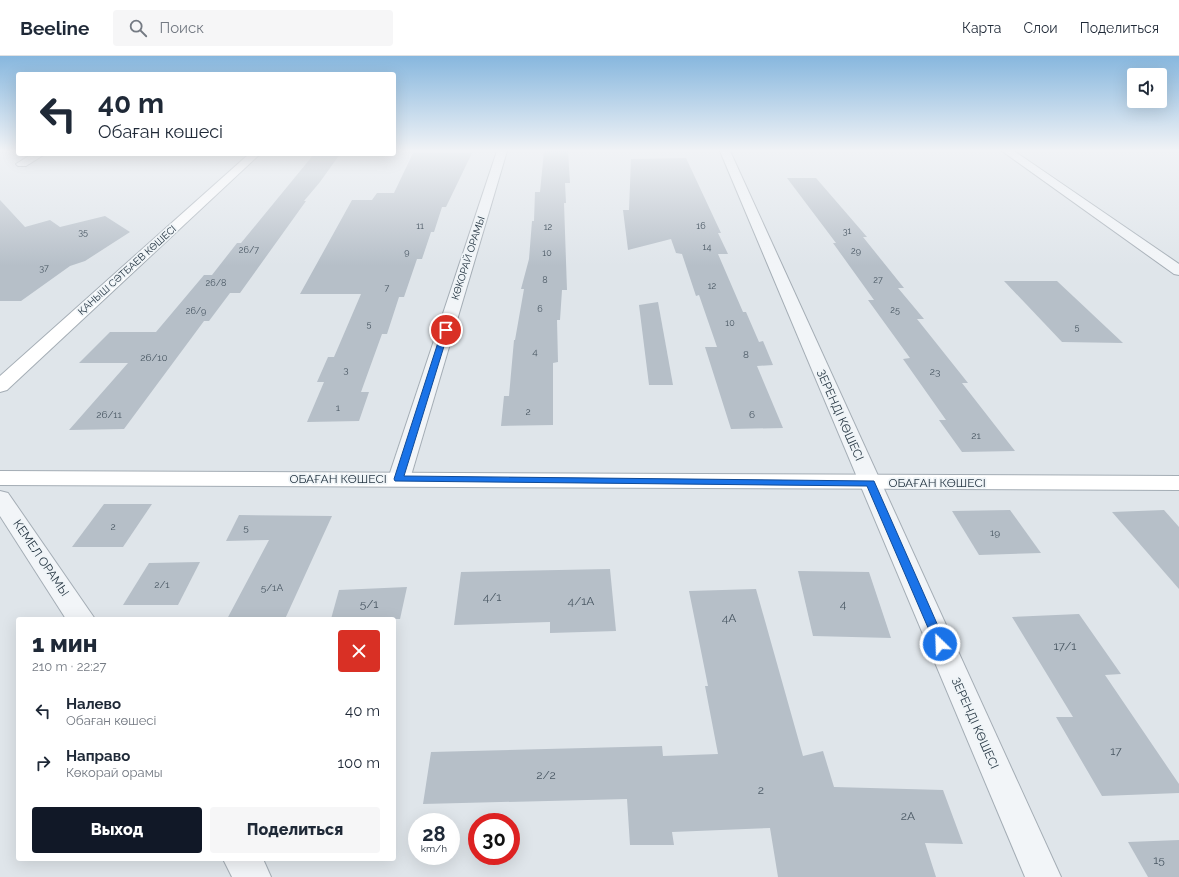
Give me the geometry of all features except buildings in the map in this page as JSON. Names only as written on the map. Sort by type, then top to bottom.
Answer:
[{"type":"street","name":"ҚАНЫШ СӘТБАЕВ КӨШЕСІ","points":[[0,386],[215,189]]},
{"type":"street","name":"КӨКОРАЙ ОРАМЫ","points":[[399,479],[490,189]]},
{"type":"street","name":"ЗЕРЕНДІ КӨШЕСІ","points":[[742,189],[1042,877]]},
{"type":"street","points":[[1062,189],[1179,271]]},
{"type":"street","name":"ОБАҒАН КӨШЕСІ","points":[[0,478],[399,479],[870,483],[1179,483]]},
{"type":"street","name":"КЕМЕЛ ОРАМЫ","points":[[0,498],[80,617]]},
{"type":"street","points":[[242,861],[253,877]]},
{"type":"route","points":[[446,330],[399,479],[870,483],[940,644]]}]
